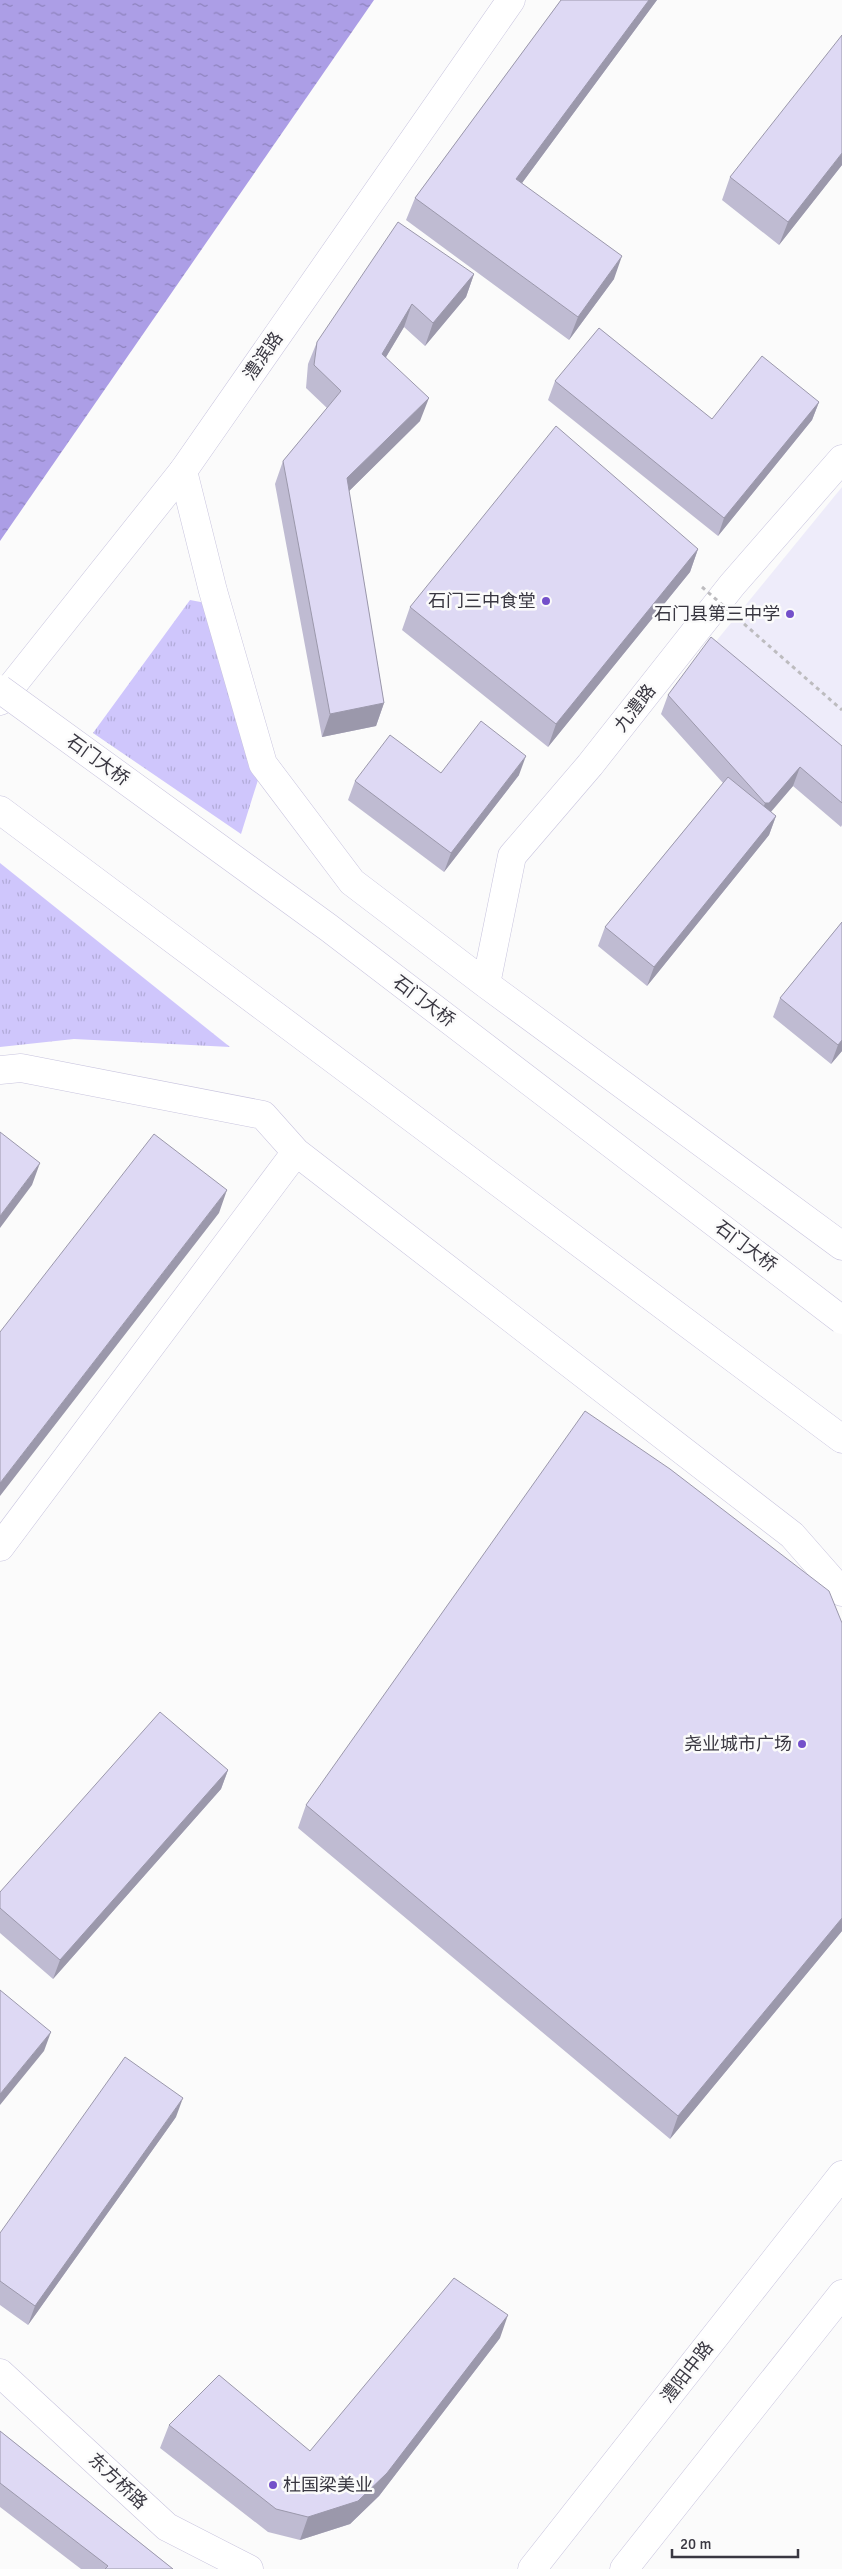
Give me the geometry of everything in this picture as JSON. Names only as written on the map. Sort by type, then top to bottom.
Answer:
[{"type":"street","name":"澧滨路","points":[[0,701],[183,471],[511,0]]},
{"type":"street","name":"九澧路","points":[[486,984],[512,856],[590,765],[732,585],[842,459]]},
{"type":"street","points":[[183,471],[218,610],[263,764],[352,882],[486,984],[842,1246]]},
{"type":"street","name":"石门大桥","points":[[0,690],[329,928],[842,1320]]},
{"type":"street","points":[[0,810],[842,1440]]},
{"type":"street","points":[[0,1070],[21,1068],[263,1115],[296,1152],[792,1535],[842,1592]]},
{"type":"street","points":[[0,1547],[296,1152]]},
{"type":"street","name":"澧阳中路","points":[[532,2569],[842,2175]]},
{"type":"street","points":[[624,2569],[842,2294]]},
{"type":"street","name":"东方桥路","points":[[0,2373],[167,2527],[249,2569]]},
{"type":"path","points":[[702,588],[842,710]]},
{"type":"shaded area","name":"石门县第三中学","points":[[842,487],[842,770],[704,656]]},
{"type":"green space","points":[[190,600],[206,603],[263,764],[241,834],[93,733]]},
{"type":"green space","points":[[0,863],[230,1047],[74,1039],[0,1047]]},
{"type":"water","points":[[0,0],[374,0],[0,541]]},
{"type":"building","points":[[561,0],[649,0],[516,179],[622,256],[578,317],[415,198]]},
{"type":"building","points":[[842,35],[842,153],[788,222],[730,177]]},
{"type":"building","points":[[398,222],[474,274],[433,323],[412,304],[382,354],[429,398],[347,478],[384,703],[330,714],[283,461],[341,391],[314,365],[317,342]]},
{"type":"building","points":[[599,328],[712,419],[762,356],[819,402],[724,518],[555,381]]},
{"type":"building","name":"石门三中食堂","points":[[556,426],[698,549],[556,724],[410,607]]},
{"type":"building","points":[[711,637],[842,746],[842,803],[800,767],[769,803],[765,803],[668,695]]},
{"type":"building","points":[[481,721],[526,756],[451,853],[355,781],[390,735],[441,773]]},
{"type":"building","points":[[728,777],[776,816],[654,967],[605,927]]},
{"type":"building","points":[[842,922],[842,1040],[838,1045],[780,998]]},
{"type":"building","points":[[0,1132],[40,1163],[0,1216]]},
{"type":"building","points":[[154,1134],[227,1190],[0,1483],[0,1332]]},
{"type":"building","points":[[585,1411],[670,1469],[829,1591],[842,1623],[842,1918],[678,2116],[306,1805]]},
{"type":"building","points":[[160,1712],[228,1770],[60,1960],[0,1908],[0,1892]]},
{"type":"building","points":[[0,1990],[51,2032],[0,2094]]},
{"type":"building","points":[[125,2057],[183,2098],[35,2306],[0,2281],[0,2233]]},
{"type":"building","points":[[454,2278],[508,2315],[387,2473],[358,2501],[308,2517],[276,2509],[169,2425],[219,2375],[310,2451]]},
{"type":"building","points":[[0,2431],[173,2569],[105,2569],[108,2566],[0,2483]]},
{"type":"place","name":"石门三中食堂","points":[[546,601]]},
{"type":"place","name":"石门县第三中学","points":[[790,614]]},
{"type":"place","name":"尧业城市广场","points":[[802,1744]]},
{"type":"place","name":"杜国梁美业","points":[[273,2485]]}]
